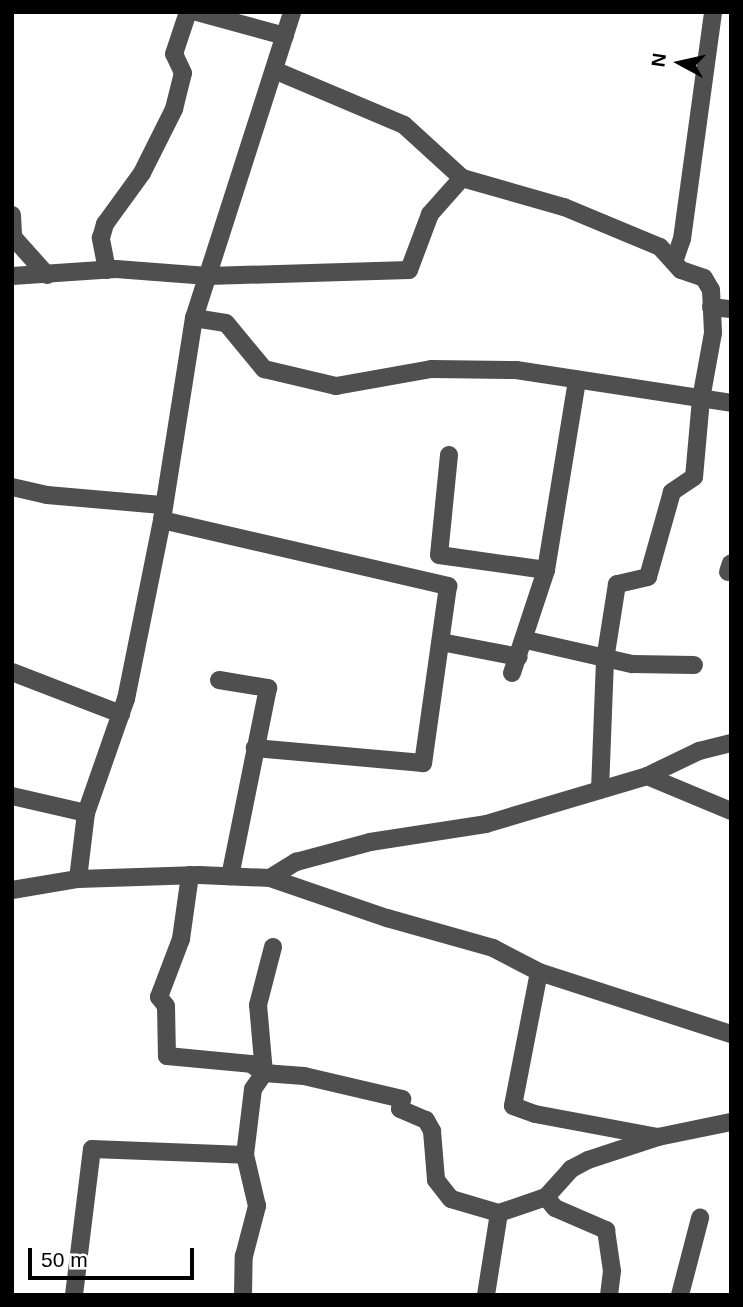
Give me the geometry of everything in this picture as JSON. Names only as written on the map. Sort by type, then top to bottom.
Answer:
[{"type":"street","points":[[107,270],[101,238],[174,109],[183,73],[174,54],[188,12]]},
{"type":"street","points":[[197,12],[285,36]]},
{"type":"street","points":[[78,879],[86,813],[121,714],[162,512],[194,318],[292,12]]},
{"type":"street","points":[[675,258],[682,239],[713,12]]},
{"type":"street","points":[[274,70],[404,124],[462,178],[564,206],[660,247],[675,258],[681,270],[704,278],[711,290],[713,334],[701,399],[694,477],[672,492],[648,577],[617,584],[605,660],[600,790]]},
{"type":"street","points":[[12,276],[107,270],[208,276],[409,270],[430,214],[462,178]]},
{"type":"street","points":[[12,215],[13,237],[47,275]]},
{"type":"street","points":[[710,307],[731,309]]},
{"type":"street","points":[[194,318],[226,323],[264,369],[336,386],[430,369],[516,370],[731,403]]},
{"type":"street","points":[[519,657],[546,570],[577,380]]},
{"type":"street","points":[[449,455],[439,555],[546,570]]},
{"type":"street","points":[[12,487],[47,495],[162,512],[448,586],[423,763],[256,748]]},
{"type":"street","points":[[441,642],[519,657],[694,665]]},
{"type":"street","points":[[12,672],[121,714]]},
{"type":"street","points":[[219,680],[268,688],[230,876]]},
{"type":"street","points":[[270,878],[308,858],[370,842],[486,824],[647,776],[699,751],[731,743]]},
{"type":"street","points":[[647,776],[731,811]]},
{"type":"street","points":[[12,796],[86,813]]},
{"type":"street","points":[[190,875],[181,939],[159,996],[166,1006],[167,1056],[251,1064],[264,1073],[304,1076],[402,1099],[400,1109],[426,1120],[432,1130],[436,1180],[451,1199],[499,1213],[546,1197],[571,1168],[658,1137],[731,1122]]},
{"type":"street","points":[[12,890],[78,879],[190,875],[270,878],[493,948],[539,972],[731,1034]]},
{"type":"street","points":[[243,1295],[244,1256],[257,1206],[245,1155],[253,1089],[264,1073],[258,1005],[273,947]]},
{"type":"street","points":[[539,972],[513,1105],[535,1114],[658,1137]]},
{"type":"street","points":[[74,1295],[92,1149],[245,1155]]},
{"type":"street","points":[[546,1197],[555,1208],[606,1230],[612,1271],[609,1295]]},
{"type":"street","points":[[486,1295],[499,1213]]},
{"type":"street","points":[[680,1295],[700,1218]]}]
